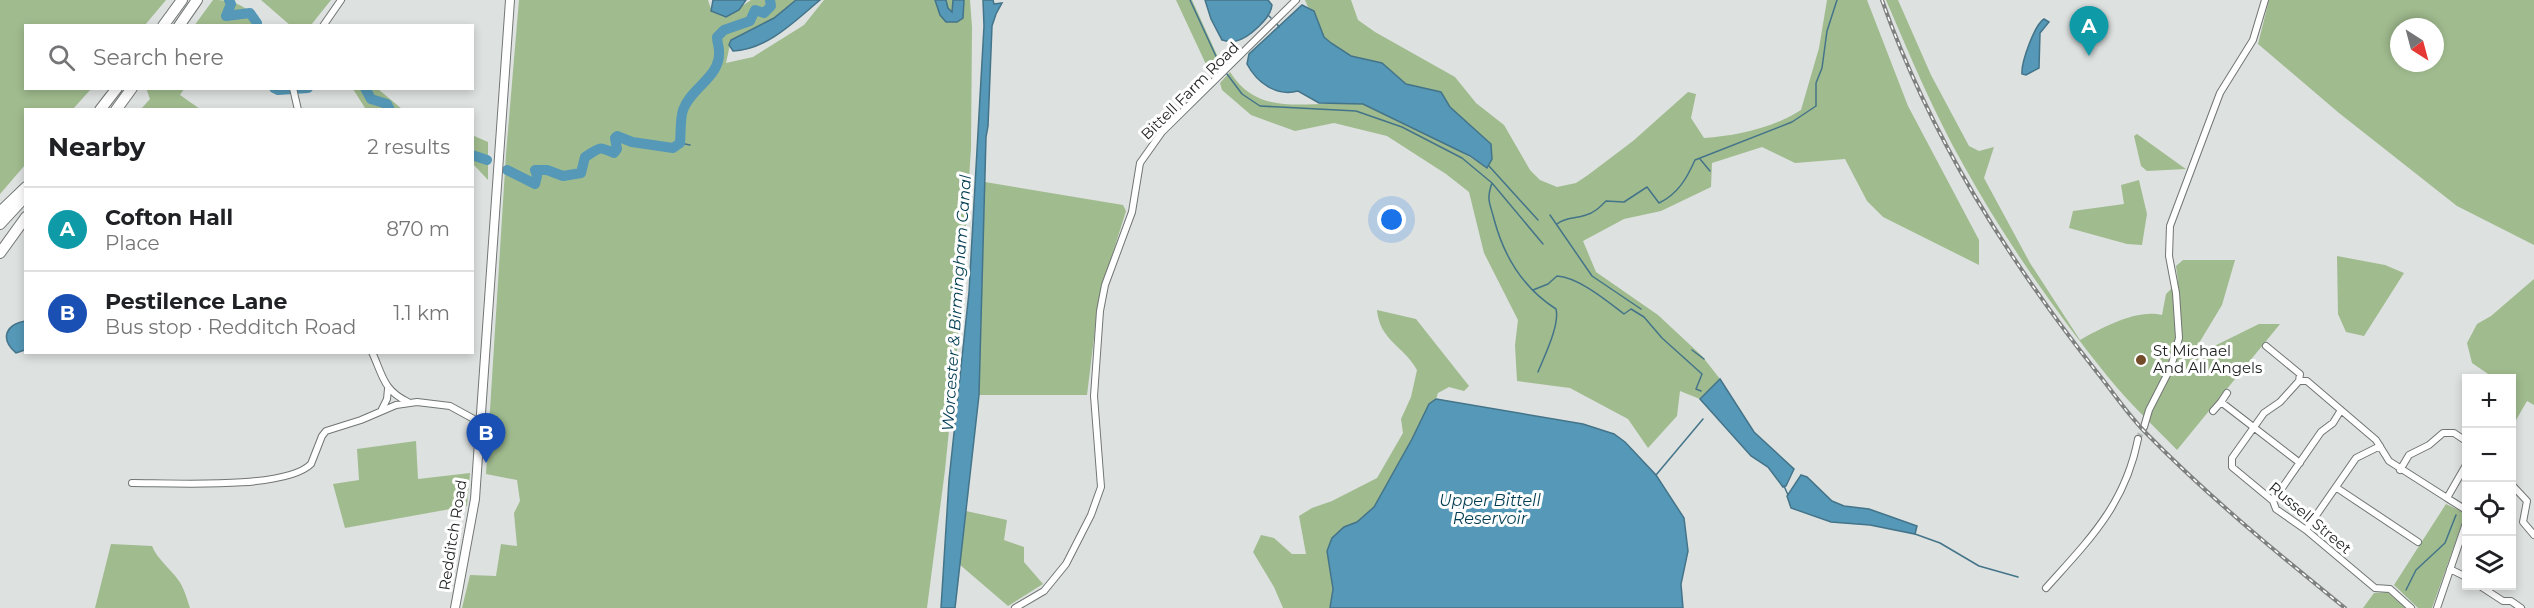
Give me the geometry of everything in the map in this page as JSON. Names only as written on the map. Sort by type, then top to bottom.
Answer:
[{"type":"highway","points":[[164,24],[182,0]]},
{"type":"highway","points":[[180,24],[197,1]]},
{"type":"highway","points":[[102,108],[115,90]]},
{"type":"highway","points":[[117,108],[131,90]]},
{"type":"highway","points":[[0,212],[24,189]]},
{"type":"highway","points":[[0,224],[24,198]]},
{"type":"highway","points":[[0,244],[24,219]]},
{"type":"highway","points":[[0,254],[24,220]]},
{"type":"main road","name":"Redditch Road","points":[[455,608],[475,499],[510,0]]},
{"type":"street","points":[[324,24],[341,0]]},
{"type":"street","name":"Bittell Farm Road","points":[[1015,608],[1044,591],[1066,564],[1091,515],[1101,487],[1094,396],[1100,311],[1105,285],[1132,212],[1140,163],[1162,132],[1296,0]]},
{"type":"street","points":[[2144,427],[2149,410],[2171,367],[2179,338],[2176,293],[2168,250],[2170,226],[2220,93],[2253,40],[2265,0]]},
{"type":"street","points":[[293,92],[297,108]]},
{"type":"street","points":[[2254,429],[2264,413],[2280,402],[2299,381],[2300,374],[2266,346]]},
{"type":"street","points":[[373,354],[388,389],[396,397],[408,402],[450,406],[481,423]]},
{"type":"street","points":[[2299,381],[2310,383],[2376,440],[2386,458],[2400,470],[2462,508]]},
{"type":"street","points":[[382,410],[388,389]]},
{"type":"street","points":[[2213,411],[2227,393]]},
{"type":"street","points":[[132,483],[246,482],[294,474],[311,464],[326,431],[408,402]]},
{"type":"street","points":[[2221,402],[2300,463]]},
{"type":"street","points":[[2273,501],[2321,432],[2333,423],[2341,410]]},
{"type":"street","name":"Russell Street","points":[[2254,429],[2232,458],[2232,467],[2273,501],[2276,508],[2376,588],[2390,589],[2411,608]]},
{"type":"street","points":[[2400,470],[2411,453],[2429,445],[2443,433],[2454,433],[2462,438]]},
{"type":"street","points":[[2046,588],[2093,534],[2116,502],[2128,479],[2138,439]]},
{"type":"street","points":[[2306,530],[2356,458],[2380,446]]},
{"type":"street","points":[[2446,498],[2462,472]]},
{"type":"street","points":[[2337,488],[2418,542]]},
{"type":"street","points":[[2516,490],[2527,501],[2523,522],[2534,535]]},
{"type":"street","points":[[2437,608],[2462,535]]},
{"type":"street","points":[[2450,569],[2462,575]]},
{"type":"street","points":[[2487,590],[2503,601],[2511,601],[2521,608]]},
{"type":"green space","points":[[0,0],[166,0],[146,24],[24,24],[24,90],[90,90],[74,108],[24,108],[24,166],[0,194]]},
{"type":"green space","points":[[213,0],[229,1],[240,5],[262,22],[262,24],[195,24]]},
{"type":"green space","points":[[261,0],[331,0],[312,24],[289,24]]},
{"type":"green space","points":[[519,0],[708,0],[712,12],[726,17],[751,0],[796,0],[774,18],[731,40],[726,63],[753,57],[804,25],[824,0],[970,0],[972,27],[971,148],[960,320],[945,470],[927,608],[462,608],[470,575],[496,576],[501,544],[517,546],[514,513],[520,501],[517,480],[486,474],[506,154]]},
{"type":"green space","points":[[1176,0],[1192,0],[1221,64],[1211,75]]},
{"type":"green space","points":[[1305,0],[1351,0],[1358,20],[1455,77],[1476,103],[1504,125],[1530,170],[1540,180],[1557,187],[1576,183],[1588,175],[1633,141],[1688,92],[1696,94],[1691,118],[1704,138],[1754,130],[1779,122],[1801,110],[1819,48],[1827,0],[1867,0],[1908,106],[1979,240],[1979,265],[1883,217],[1867,201],[1845,159],[1795,163],[1762,147],[1712,163],[1711,187],[1661,211],[1624,219],[1583,241],[1596,272],[1658,315],[1702,356],[1720,379],[1700,399],[1680,391],[1677,416],[1648,448],[1628,419],[1570,388],[1517,381],[1515,345],[1518,320],[1484,253],[1469,192],[1446,174],[1387,136],[1334,123],[1295,131],[1251,115],[1222,90],[1220,83],[1230,72],[1252,95],[1265,100],[1292,105],[1355,103],[1365,105],[1428,134],[1488,168],[1491,144],[1450,107],[1441,92],[1406,84],[1382,63],[1351,56],[1331,43],[1324,37],[1314,11],[1308,7]]},
{"type":"green space","points":[[1886,0],[1898,0],[1931,75],[1969,146],[1979,151],[1994,147],[1984,178],[2030,263],[2080,340],[2130,317],[2162,315],[2166,294],[2178,282],[2176,266],[2183,260],[2235,260],[2222,305],[2190,358],[2259,324],[2280,324],[2177,450],[2108,377],[2050,301],[2014,248],[1980,194],[1943,126]]},
{"type":"green space","points":[[2269,0],[2534,0],[2534,245],[2457,206],[2339,113],[2258,44]]},
{"type":"green space","points":[[147,90],[183,90],[180,95],[199,108],[142,108],[150,99]]},
{"type":"green space","points":[[354,90],[379,90],[401,108],[365,108]]},
{"type":"green space","points":[[2137,134],[2186,169],[2147,171],[2141,166],[2134,136]]},
{"type":"green space","points":[[474,136],[488,142],[488,180],[474,165]]},
{"type":"green space","points":[[2139,180],[2147,214],[2142,245],[2127,244],[2069,228],[2073,211],[2124,204],[2121,185]]},
{"type":"green space","points":[[985,182],[1123,205],[1126,211],[1099,297],[1087,395],[979,395]]},
{"type":"green space","points":[[2337,256],[2385,265],[2404,273],[2364,336],[2346,332],[2338,314]]},
{"type":"green space","points":[[2534,279],[2534,405],[2527,401],[2516,420],[2516,374],[2488,374],[2472,363],[2467,343],[2477,324],[2491,316]]},
{"type":"green space","points":[[1377,310],[1416,319],[1469,386],[1464,391],[1449,387],[1438,393],[1436,399],[1429,404],[1374,507],[1357,522],[1344,527],[1327,551],[1333,589],[1330,608],[1283,608],[1274,587],[1253,552],[1261,535],[1274,538],[1292,554],[1306,554],[1299,516],[1377,478],[1403,433],[1401,419],[1411,397],[1417,370],[1387,336]]},
{"type":"green space","points":[[416,441],[418,479],[470,473],[467,506],[345,528],[333,484],[359,480],[357,449]]},
{"type":"green space","points":[[2446,504],[2462,512],[2462,524],[2432,608],[2418,608],[2394,585]]},
{"type":"green space","points":[[966,511],[1007,520],[1004,540],[1024,547],[1024,562],[1043,584],[1008,606],[959,564]]},
{"type":"green space","points":[[111,544],[152,546],[181,584],[190,608],[95,608]]},
{"type":"green space","points":[[2387,592],[2406,608],[2363,608],[2374,593]]},
{"type":"water","points":[[713,0],[746,0],[739,10],[726,17],[711,11]]},
{"type":"water","points":[[796,0],[820,0],[769,40],[746,49],[733,51],[729,45],[731,40],[774,18]]},
{"type":"water","points":[[935,0],[946,0],[952,12],[953,0],[964,0],[963,18],[957,22],[946,22],[940,15]]},
{"type":"water","points":[[983,0],[993,0],[994,4],[1002,3],[992,26],[986,137],[979,395],[955,608],[941,608],[949,480],[969,292],[984,26]]},
{"type":"water","points":[[1205,0],[1268,0],[1272,5],[1268,16],[1258,27],[1247,36],[1231,42],[1222,40],[1211,19]]},
{"type":"water","points":[[1302,5],[1314,11],[1324,37],[1351,56],[1382,63],[1406,84],[1441,92],[1450,107],[1491,144],[1492,159],[1487,168],[1470,156],[1363,104],[1319,103],[1298,91],[1275,90],[1256,77],[1247,64],[1249,54]]},
{"type":"water","points":[[2044,19],[2049,22],[2040,33],[2039,68],[2026,75],[2022,74],[2029,44],[2040,22]]},
{"type":"water","points":[[24,321],[24,350],[16,353],[8,343],[7,333],[18,323]]},
{"type":"water","points":[[1720,379],[1754,432],[1794,469],[1786,486],[1783,487],[1768,467],[1751,456],[1700,399]]},
{"type":"water","name":"Upper Bittell Reservoir","points":[[1436,399],[1583,424],[1614,434],[1625,442],[1656,475],[1684,518],[1688,551],[1681,584],[1683,608],[1330,608],[1333,589],[1327,551],[1332,538],[1344,527],[1357,522],[1374,507],[1429,404]]},
{"type":"water","points":[[1801,475],[1807,477],[1832,501],[1844,506],[1869,509],[1917,526],[1915,534],[1870,525],[1831,522],[1791,508],[1787,496]]},
{"type":"waterway","points":[[229,0],[231,4],[226,16],[250,13],[257,24]]},
{"type":"waterway","points":[[507,170],[535,184],[537,176],[535,170],[547,170],[563,176],[581,173],[585,157],[594,151],[602,149],[614,153],[617,149],[615,138],[617,136],[632,142],[673,148],[680,143],[682,114],[687,102],[715,68],[719,51],[717,37],[724,30],[750,21],[755,10],[764,13],[771,6],[770,0]]},
{"type":"waterway","points":[[1190,0],[1220,65]]},
{"type":"waterway","points":[[1557,224],[1592,213],[1606,201],[1624,202],[1647,187],[1659,203],[1672,195],[1681,185],[1695,160],[1792,122],[1816,106],[1816,83],[1822,68],[1827,31],[1837,0]]},
{"type":"waterway","points":[[1268,15],[1271,18]]},
{"type":"waterway","points":[[1227,74],[1242,94],[1260,106],[1356,111],[1402,127],[1462,158],[1492,183],[1489,194],[1490,205],[1509,259],[1534,291],[1556,309],[1554,332],[1538,372]]},
{"type":"waterway","points":[[366,90],[371,99],[387,104],[389,108]]},
{"type":"waterway","points":[[680,143],[690,145]]},
{"type":"waterway","points":[[474,156],[487,160]]},
{"type":"waterway","points":[[1700,159],[1710,171]]},
{"type":"waterway","points":[[1489,166],[1538,220]]},
{"type":"waterway","points":[[1492,183],[1543,244]]},
{"type":"waterway","points":[[1550,215],[1592,276],[1641,309]]},
{"type":"waterway","points":[[1533,290],[1548,284],[1557,276],[1565,277],[1592,290],[1624,314],[1631,309],[1644,317],[1662,338],[1702,374],[1696,389],[1701,391]]},
{"type":"waterway","points":[[1692,350],[1704,359]]},
{"type":"waterway","points":[[1656,475],[1703,419]]},
{"type":"waterway","points":[[1784,486],[1788,495]]},
{"type":"waterway","points":[[2406,590],[2416,570],[2445,543],[2456,515]]},
{"type":"waterway","points":[[1915,534],[1940,543],[1979,566],[2018,577]]},
{"type":"tunnel","points":[[2138,439],[2144,427]]},
{"type":"railway","points":[[1882,0],[1901,50],[1947,147],[2002,240],[2063,328],[2147,434],[2219,502],[2345,608]]},
{"type":"place","name":"Cofton Hall","points":[[2089,56]]},
{"type":"place","name":"St Michael And All Angels","points":[[2141,360]]},
{"type":"place","name":"Pestilence Lane","points":[[486,463]]},
{"type":"water label","name":"Worcester & Birmingham Canal","points":[[956,303]]}]
